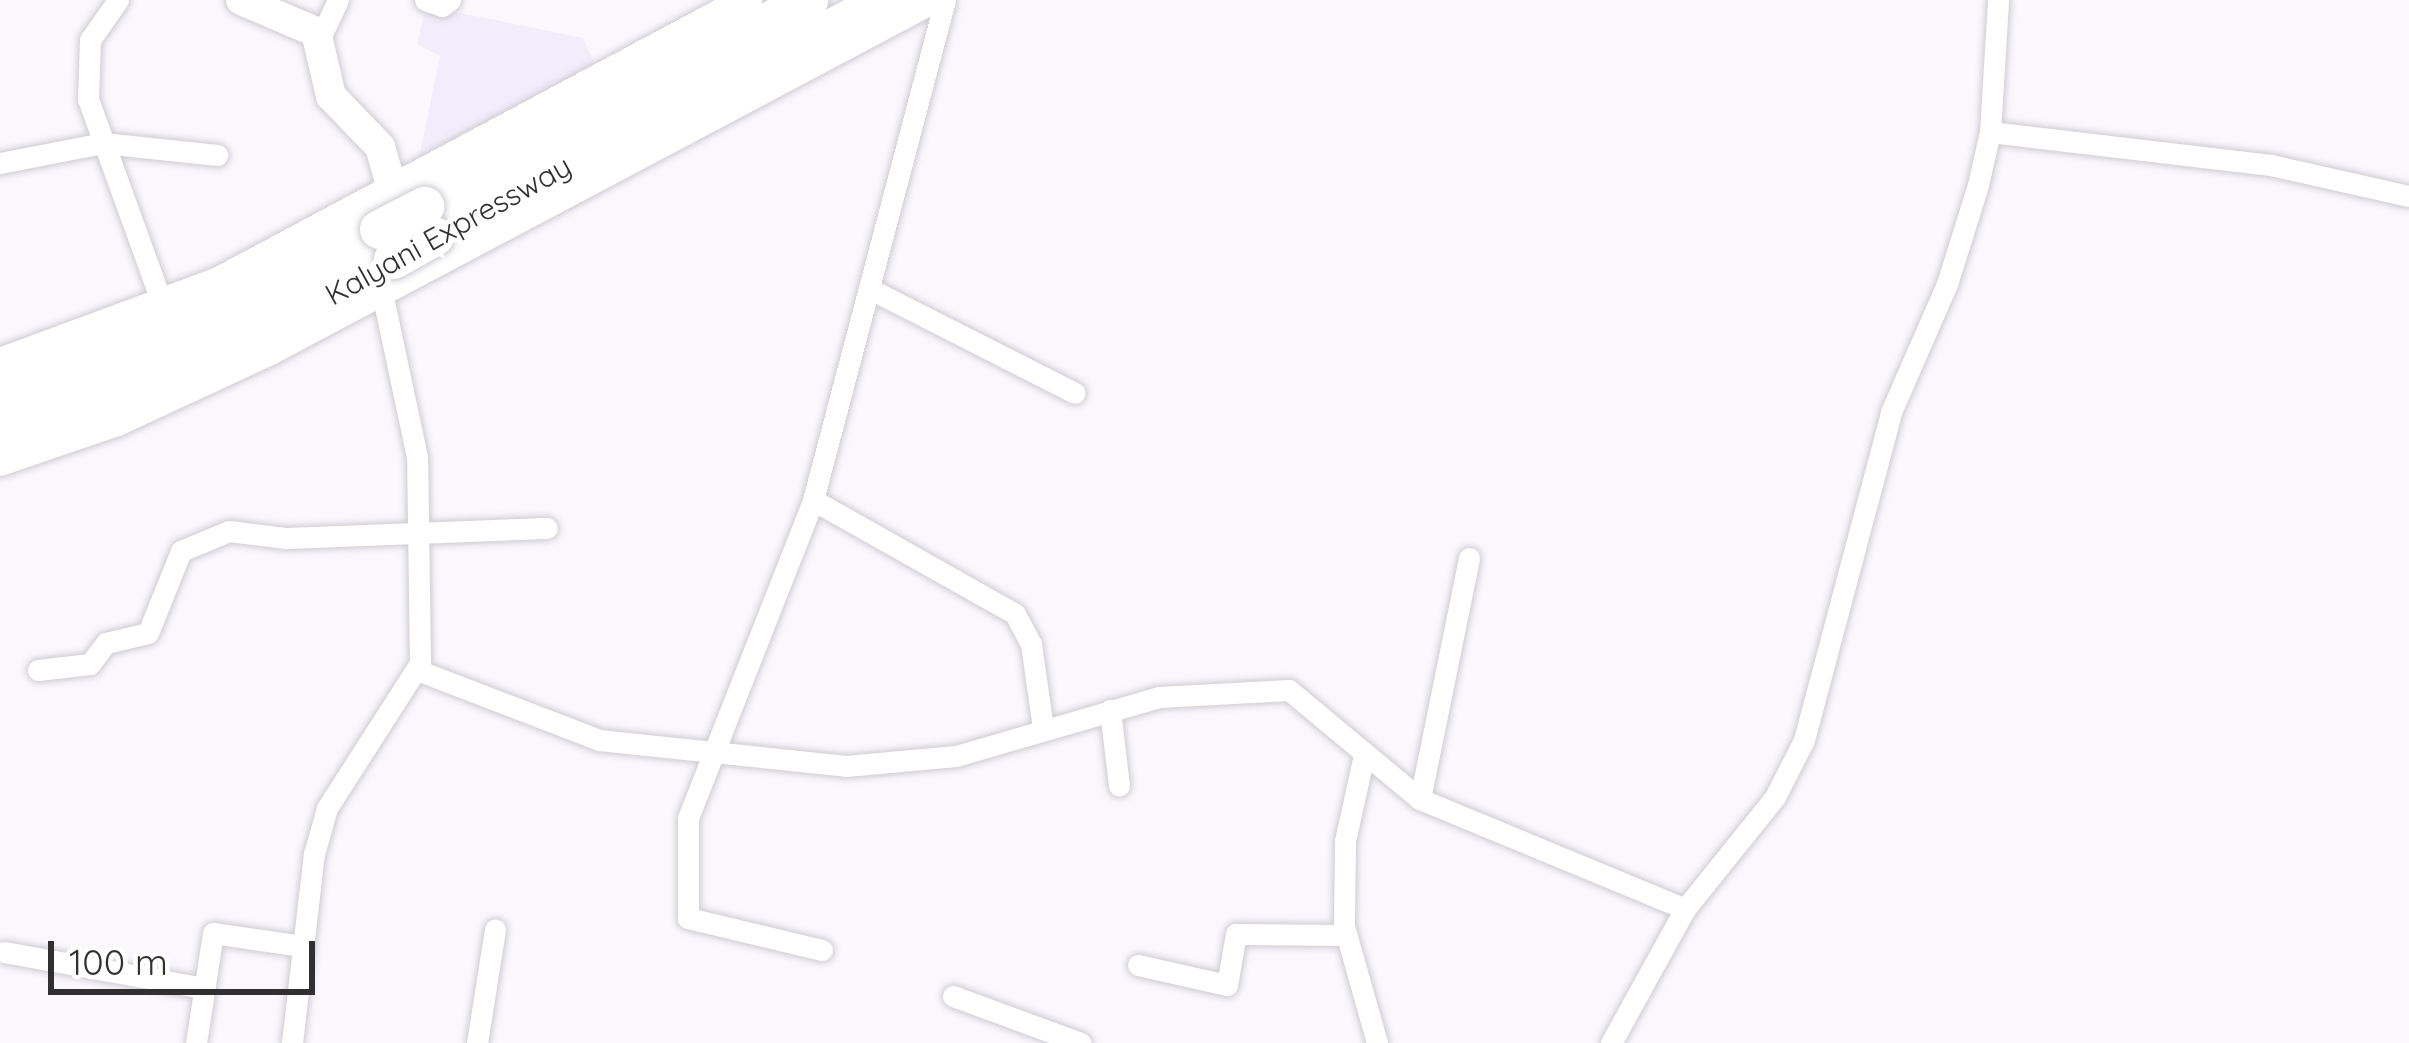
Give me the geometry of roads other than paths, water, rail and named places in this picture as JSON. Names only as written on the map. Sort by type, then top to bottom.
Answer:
[{"type":"highway","name":"Kalyani Expressway","points":[[0,433],[256,337],[404,240],[808,0]]},
{"type":"highway","name":"Kalyani Expressway","points":[[0,398],[404,240],[885,0]]},
{"type":"street","points":[[118,0],[88,50],[88,99],[161,304]]},
{"type":"street","points":[[241,0],[311,26],[320,38],[331,96],[380,147],[404,240],[418,457],[418,670],[327,808],[302,946],[292,1043]]},
{"type":"street","points":[[320,38],[338,0]]},
{"type":"street","points":[[425,0],[442,6],[450,0]]},
{"type":"street","points":[[0,461],[117,421],[404,240],[746,0]]},
{"type":"street","points":[[0,363],[219,282],[404,240],[930,0]]},
{"type":"street","points":[[822,950],[688,918],[688,818],[813,500],[874,291],[944,0]]},
{"type":"street","points":[[1611,1043],[1685,909],[1775,797],[1804,740],[1891,412],[1954,265],[1990,132],[1998,0]]},
{"type":"street","points":[[1990,132],[2271,165],[2409,196]]},
{"type":"street","points":[[0,163],[103,143],[218,155]]},
{"type":"street","points":[[874,291],[1076,393]]},
{"type":"street","points":[[813,500],[1015,614],[1031,644],[1043,728]]},
{"type":"street","points":[[38,670],[89,664],[106,643],[148,633],[186,546],[229,531],[285,538],[418,529],[547,528]]},
{"type":"street","points":[[1420,799],[1469,558]]},
{"type":"street","points":[[418,670],[588,738],[846,766],[976,751],[1110,710],[1219,688],[1270,687],[1305,697],[1420,799],[1685,909]]},
{"type":"street","points":[[1110,710],[1119,785]]},
{"type":"street","points":[[1364,754],[1345,842],[1345,935],[1377,1043]]},
{"type":"street","points":[[477,1043],[496,929]]},
{"type":"street","points":[[196,1043],[217,931],[302,946]]},
{"type":"street","points":[[1138,964],[1227,985],[1236,934],[1345,935]]},
{"type":"street","points":[[4,952],[204,988]]},
{"type":"street","points":[[953,996],[1082,1043]]}]
